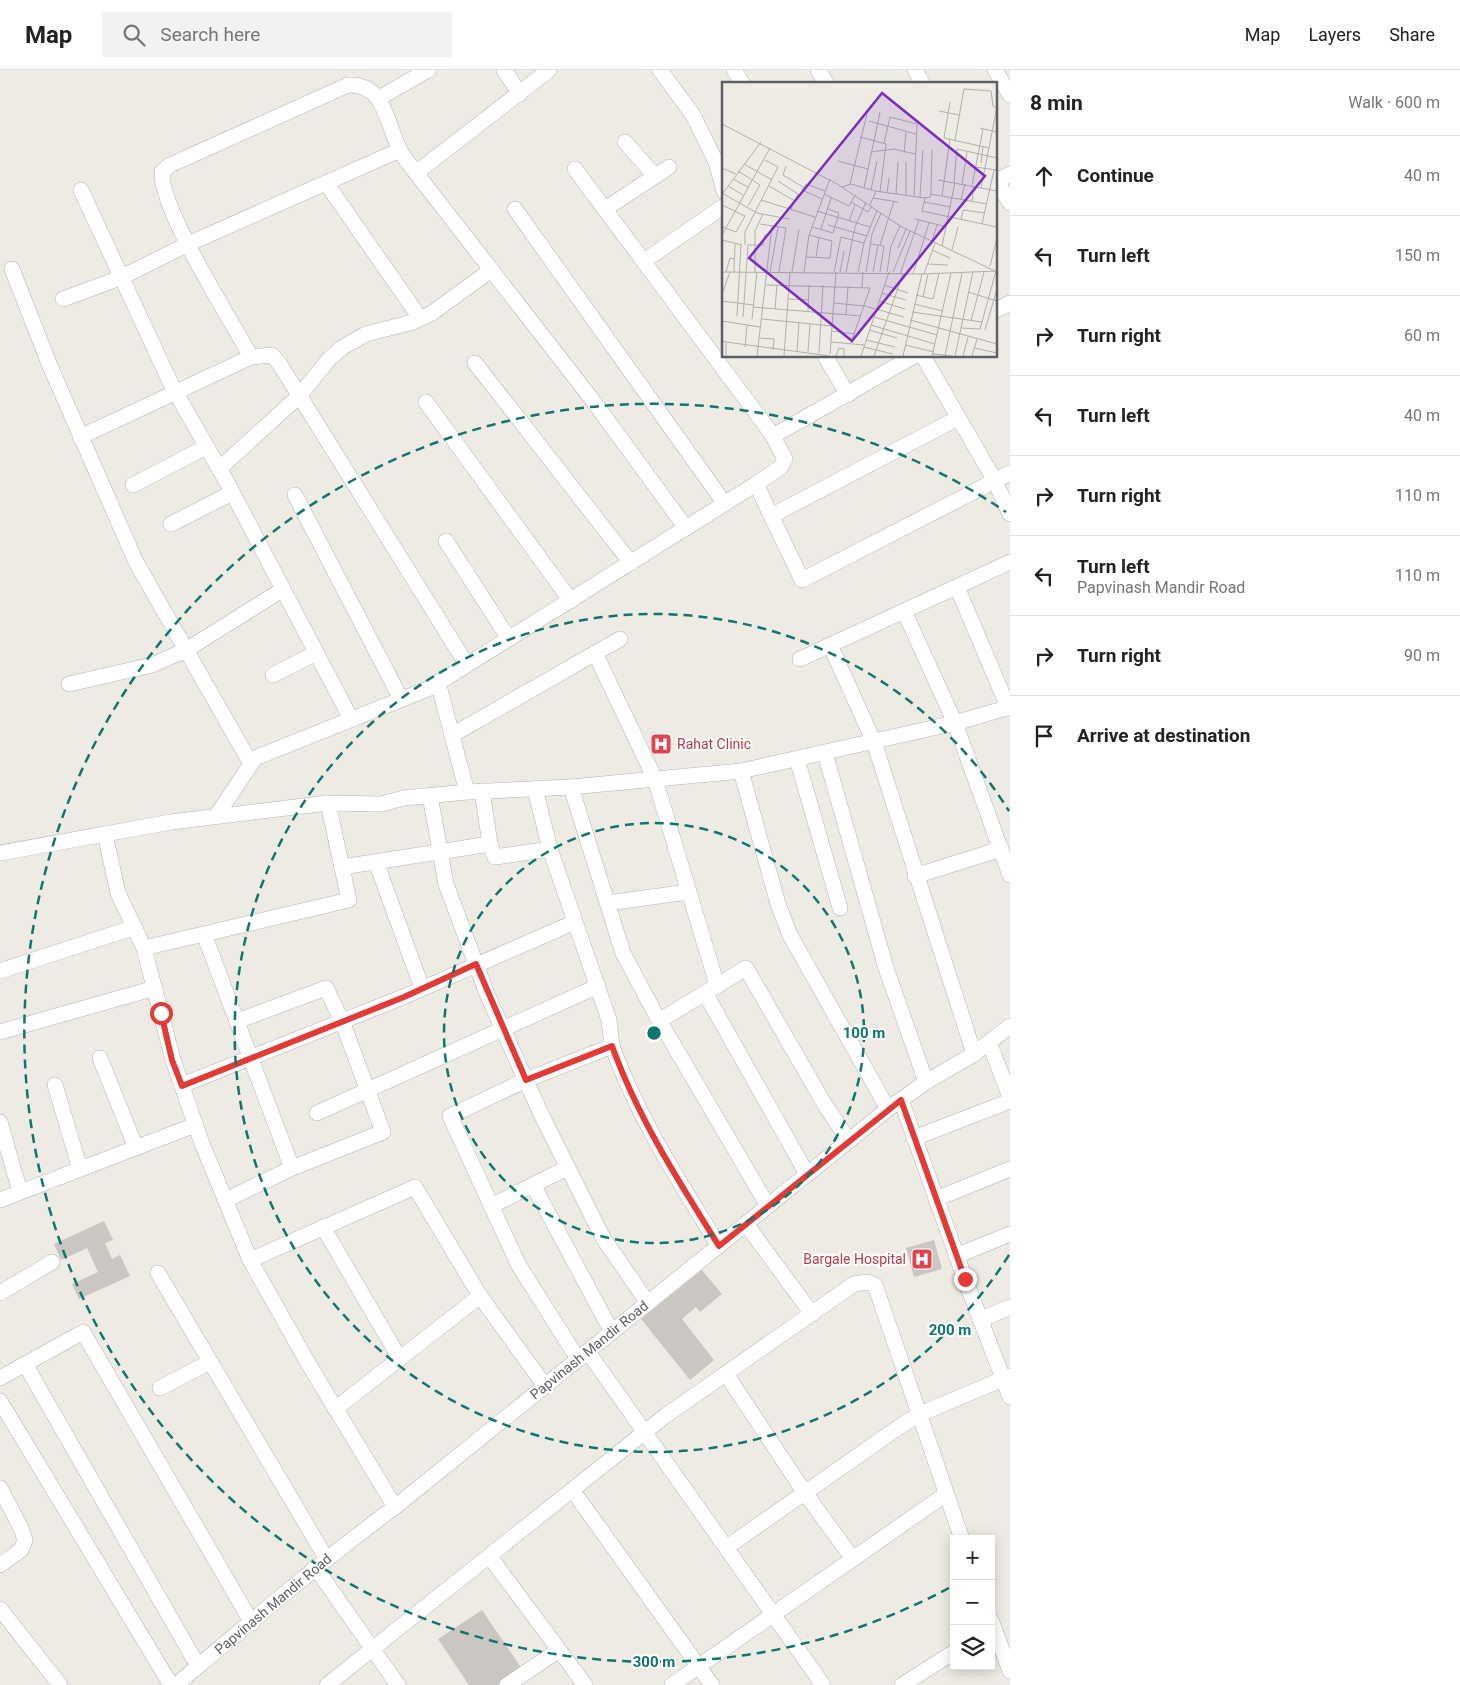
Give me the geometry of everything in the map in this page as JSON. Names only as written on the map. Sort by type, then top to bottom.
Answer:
[{"type":"street","points":[[379,98],[428,70]]},
{"type":"street","points":[[504,70],[520,94]]},
{"type":"street","points":[[416,173],[549,70]]},
{"type":"street","points":[[660,70],[693,115],[716,162],[722,184]]},
{"type":"street","points":[[734,70],[742,82]]},
{"type":"street","points":[[818,70],[826,82]]},
{"type":"street","points":[[914,70],[922,82]]},
{"type":"street","points":[[995,70],[1010,95]]},
{"type":"street","points":[[252,357],[188,244],[164,191],[162,172],[170,165],[348,85],[360,84],[379,98],[400,150],[416,173],[594,402],[686,528]]},
{"type":"street","points":[[625,142],[654,176]]},
{"type":"street","points":[[63,299],[120,278],[188,244],[400,150]]},
{"type":"street","points":[[605,209],[669,167]]},
{"type":"street","points":[[217,816],[255,758],[402,699],[438,682],[631,563],[781,467],[785,459],[773,436],[575,169]]},
{"type":"street","points":[[1001,179],[1010,203]]},
{"type":"street","points":[[326,183],[420,318]]},
{"type":"street","points":[[81,190],[120,278],[176,394],[232,493],[351,719]]},
{"type":"street","points":[[644,261],[722,207]]},
{"type":"street","points":[[515,208],[725,504]]},
{"type":"street","points":[[12,269],[80,437],[136,562],[251,764]]},
{"type":"street","points":[[219,469],[299,396],[330,358],[343,347],[366,334],[432,314],[459,296],[491,270]]},
{"type":"street","points":[[998,309],[1010,302]]},
{"type":"street","points":[[80,437],[252,357],[272,355],[467,665]]},
{"type":"street","points":[[826,358],[848,395]]},
{"type":"street","points":[[773,436],[911,358]]},
{"type":"street","points":[[924,358],[995,481],[1010,514]]},
{"type":"street","points":[[475,363],[631,563]]},
{"type":"street","points":[[426,402],[571,600]]},
{"type":"street","points":[[771,516],[958,418]]},
{"type":"street","points":[[133,485],[206,447]]},
{"type":"street","points":[[756,484],[802,580],[1010,473]]},
{"type":"street","points":[[171,524],[232,493]]},
{"type":"street","points":[[295,495],[402,699]]},
{"type":"street","points":[[446,540],[509,639]]},
{"type":"street","points":[[800,659],[1010,562]]},
{"type":"street","points":[[0,853],[217,816],[328,803],[381,804],[404,798],[474,791],[571,787],[741,771],[955,724],[1009,707],[956,587]]},
{"type":"street","points":[[69,684],[152,665],[186,650],[282,590]]},
{"type":"street","points":[[904,611],[955,724],[1010,875]]},
{"type":"street","points":[[452,735],[620,639]]},
{"type":"street","points":[[830,645],[874,742],[915,876],[974,1054]]},
{"type":"street","points":[[273,675],[316,653]]},
{"type":"street","points":[[595,653],[655,780],[688,892],[711,989],[808,1174]]},
{"type":"street","points":[[438,682],[452,735],[474,791],[495,857],[550,849]]},
{"type":"street","points":[[825,752],[886,968],[926,1082]]},
{"type":"street","points":[[797,759],[840,908]]},
{"type":"street","points":[[741,771],[778,904],[790,936],[805,964],[914,1138],[980,1320],[1007,1377],[1010,1397]]},
{"type":"street","points":[[571,787],[623,953],[659,1021],[768,1206]]},
{"type":"street","points":[[535,789],[550,849],[598,986],[609,1020],[612,1046],[628,1086],[670,1168],[719,1246]]},
{"type":"street","points":[[430,796],[446,884],[503,1029],[567,1168],[603,1238],[648,1303]]},
{"type":"street","points":[[144,948],[349,900],[328,803]]},
{"type":"street","points":[[105,834],[118,893],[144,948],[172,1060],[250,1260],[395,1507]]},
{"type":"street","points":[[342,867],[490,844]]},
{"type":"street","points":[[915,876],[1001,849]]},
{"type":"street","points":[[376,862],[422,988]]},
{"type":"street","points":[[608,903],[688,892]]},
{"type":"street","points":[[182,1086],[422,988],[575,922]]},
{"type":"street","points":[[0,971],[134,927]]},
{"type":"street","points":[[204,934],[292,1168]]},
{"type":"street","points":[[659,1021],[746,968],[824,1105],[849,1141]]},
{"type":"street","points":[[317,1113],[598,986]]},
{"type":"street","points":[[0,1032],[155,988]]},
{"type":"street","points":[[226,1200],[292,1168],[383,1132],[342,1021],[326,988],[237,1021]]},
{"type":"street","name":"Papvinash Mandir Road","points":[[176,1685],[321,1563],[395,1507],[894,1105],[926,1082],[974,1054],[1010,1026]]},
{"type":"street","points":[[914,1138],[1010,1099],[989,1042]]},
{"type":"street","points":[[612,1046],[526,1080],[450,1116],[531,1287],[583,1356],[645,1432],[823,1685]]},
{"type":"street","points":[[100,1058],[136,1148]]},
{"type":"street","points":[[55,1085],[80,1169]]},
{"type":"street","points":[[0,1200],[196,1125]]},
{"type":"street","points":[[1,1129],[20,1192]]},
{"type":"street","points":[[491,1206],[567,1168]]},
{"type":"street","points":[[936,1199],[1010,1168]]},
{"type":"street","points":[[533,1185],[612,1332]]},
{"type":"street","points":[[250,1260],[415,1187],[480,1296],[545,1386]]},
{"type":"street","points":[[746,1224],[812,1314]]},
{"type":"street","points":[[323,1227],[400,1359]]},
{"type":"street","points":[[956,1256],[1010,1234]]},
{"type":"street","points":[[0,1293],[52,1262]]},
{"type":"street","points":[[158,1273],[210,1362],[321,1563],[398,1685]]},
{"type":"street","points":[[327,1685],[645,1432],[854,1284],[867,1282],[875,1285],[961,1535]]},
{"type":"street","points":[[336,1409],[480,1296]]},
{"type":"street","points":[[980,1320],[1010,1307]]},
{"type":"street","points":[[2,1373],[25,1364],[83,1332],[252,1623]]},
{"type":"street","points":[[160,1388],[210,1362]]},
{"type":"street","points":[[25,1364],[198,1666]]},
{"type":"street","points":[[726,1374],[805,1493],[853,1559]]},
{"type":"street","points":[[726,1547],[920,1414],[1007,1377]]},
{"type":"street","points":[[0,1401],[171,1685]]},
{"type":"street","points":[[0,1488],[21,1528],[25,1540],[20,1550],[0,1565]]},
{"type":"street","points":[[573,1491],[712,1685]]},
{"type":"street","points":[[672,1685],[774,1616],[946,1494]]},
{"type":"street","points":[[490,1557],[585,1685]]},
{"type":"street","points":[[0,1609],[60,1685]]},
{"type":"street","points":[[995,1633],[1010,1671]]},
{"type":"street","points":[[507,1685],[559,1650]]},
{"type":"street","points":[[902,1685],[950,1655]]},
{"type":"building","points":[[104,1221],[113,1240],[105,1243],[112,1259],[120,1255],[130,1276],[79,1299],[72,1284],[98,1272],[87,1248],[61,1260],[54,1244]]},
{"type":"building","points":[[934,1240],[942,1269],[914,1277],[906,1248]]},
{"type":"building","points":[[702,1270],[722,1294],[700,1312],[696,1307],[682,1319],[714,1360],[690,1380],[641,1319]]},
{"type":"building","points":[[482,1610],[522,1669],[498,1685],[469,1685],[438,1639]]},
{"type":"place","name":"Rahat Clinic","points":[[661,744]]},
{"type":"place","name":"Bargale Hospital","points":[[922,1259]]},
{"type":"route","points":[[161,1013],[172,1060],[182,1086],[404,997],[476,964],[487,994],[526,1080],[612,1046],[628,1086],[670,1168],[719,1246],[901,1100],[965,1279]]}]
